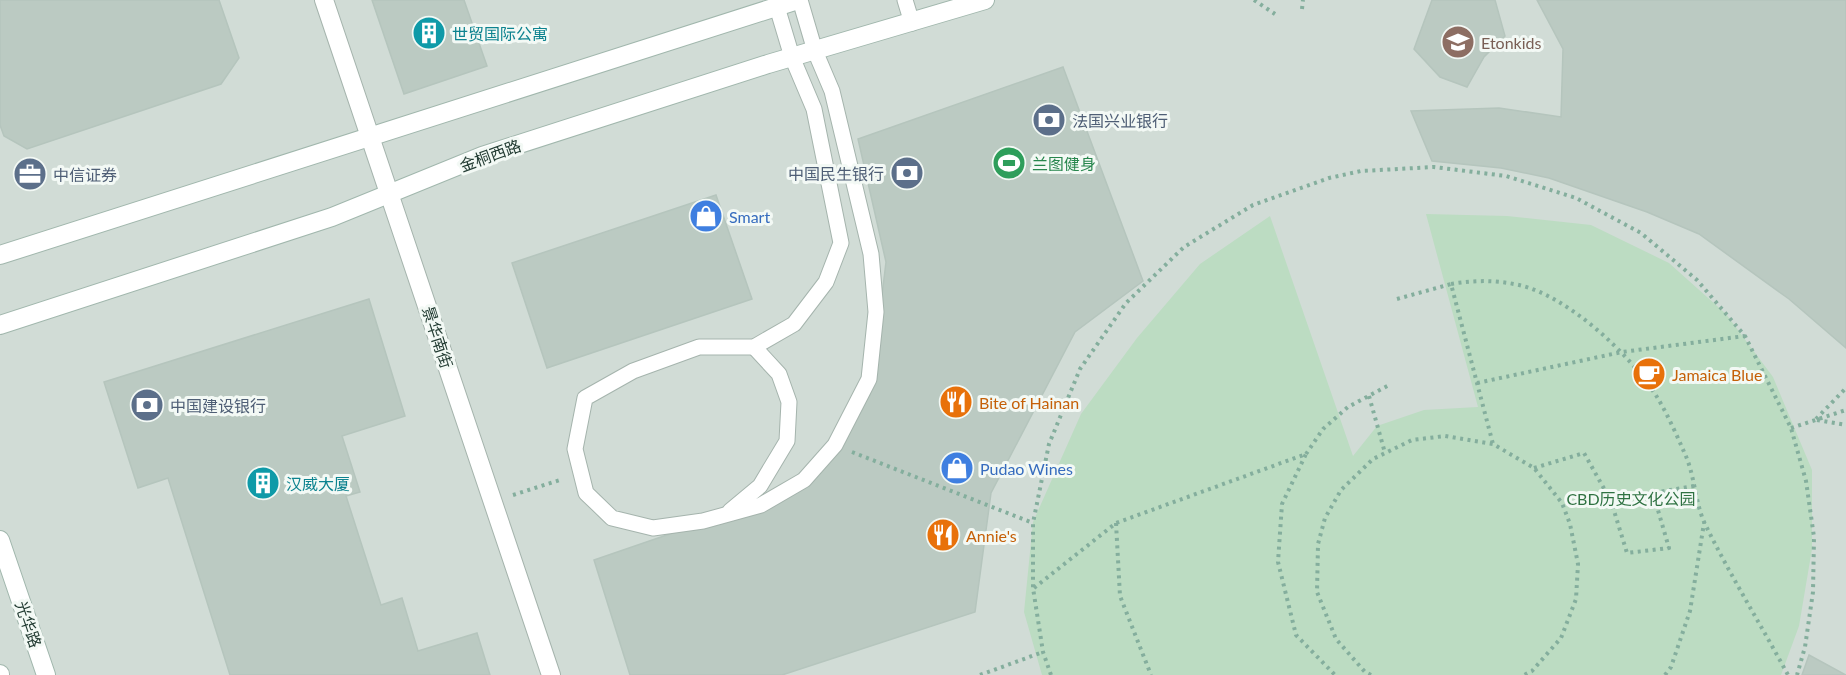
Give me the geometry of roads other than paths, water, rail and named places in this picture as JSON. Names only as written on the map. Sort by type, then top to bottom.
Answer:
[{"type":"main road","name":"景华南街","points":[[324,0],[551,675]]},
{"type":"main road","points":[[0,255],[799,0]]},
{"type":"main road","name":"金桐西路","points":[[0,325],[310,224],[482,156],[792,57],[985,0]]},
{"type":"main road","name":"光华路","points":[[0,540],[46,675]]},
{"type":"lane","points":[[777,7],[792,57],[814,109],[841,243],[826,282],[795,324],[754,347],[699,347],[633,371],[585,398],[575,449],[586,493],[612,518],[653,528],[703,521],[762,505],[804,480],[835,445],[870,379],[876,312],[868,242],[832,91],[815,51],[799,0]]},
{"type":"lane","points":[[904,0],[912,23]]},
{"type":"lane","points":[[725,515],[760,486],[787,441],[789,402],[779,374],[754,347]]},
{"type":"place","name":"世贸国际公寓","points":[[429,33]]},
{"type":"place","name":"Etonkids","points":[[1458,42]]},
{"type":"place","name":"法国兴业银行","points":[[1049,120]]},
{"type":"place","name":"兰图健身","points":[[1009,163]]},
{"type":"place","name":"中国民生银行","points":[[907,173]]},
{"type":"place","name":"中信证券","points":[[30,174]]},
{"type":"place","name":"Smart","points":[[706,216]]},
{"type":"place","name":"Jamaica Blue","points":[[1649,374]]},
{"type":"place","name":"Bite of Hainan","points":[[956,402]]},
{"type":"place","name":"中国建设银行","points":[[147,405]]},
{"type":"place","name":"Pudao Wines","points":[[957,468]]},
{"type":"place","name":"汉威大厦","points":[[263,483]]},
{"type":"place","name":"Annie's","points":[[943,535]]},
{"type":"park label","name":"CBD历史文化公园","points":[[1631,498]]}]
